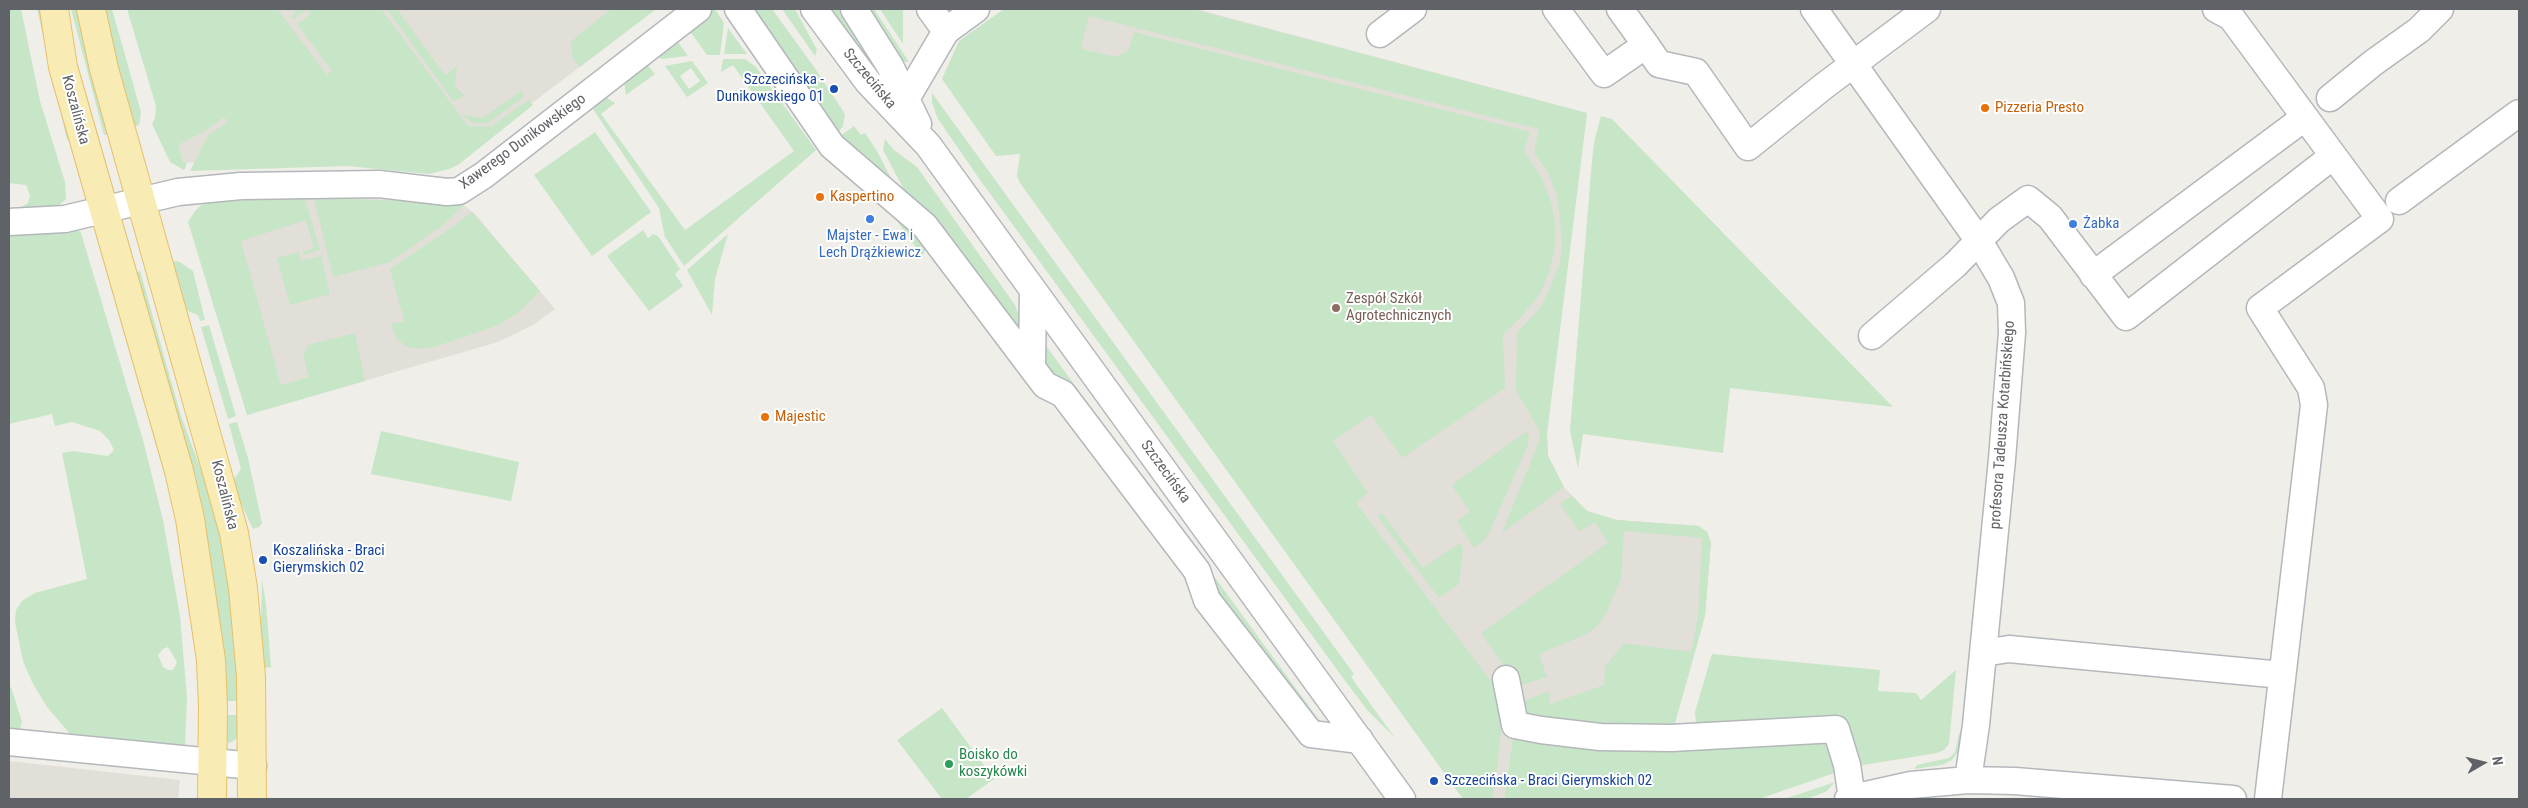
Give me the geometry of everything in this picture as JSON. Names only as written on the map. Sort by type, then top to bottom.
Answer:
[{"type":"main road","name":"Koszalińska","points":[[54,9],[63,68],[179,471],[190,519],[211,660],[212,799]]},
{"type":"main road","name":"Koszalińska","points":[[91,9],[104,69],[234,533],[243,588],[251,677],[252,799]]},
{"type":"street","name":"Xawerego Dunikowskiego","points":[[141,200],[207,188],[278,184],[379,184],[447,192],[459,191],[484,174],[698,9]]},
{"type":"street","points":[[738,9],[832,146],[929,231],[1045,385],[1063,394],[1197,571],[1207,600],[1311,734],[1360,740]]},
{"type":"street","name":"Szczecińska","points":[[814,9],[868,82],[928,145],[1402,799]]},
{"type":"street","name":"Szczecińska","points":[[854,9],[890,66],[928,145]]},
{"type":"street","points":[[930,9],[946,31]]},
{"type":"street","points":[[906,98],[946,31],[976,9]]},
{"type":"street","points":[[1380,34],[1414,9]]},
{"type":"street","points":[[1556,9],[1604,74],[1646,45]]},
{"type":"street","points":[[1620,9],[1659,64],[1696,72],[1748,147],[1927,9]]},
{"type":"street","name":"profesora Tadeusza Kotarbińskiego","points":[[1814,9],[1979,241],[2001,278],[2011,303],[2012,333],[1983,653],[1968,780]]},
{"type":"street","points":[[2216,9],[2231,17],[2304,118],[2380,218],[2260,308],[2311,388],[2314,399],[2268,799]]},
{"type":"street","points":[[2330,98],[2373,63],[2419,30],[2440,9]]},
{"type":"street","points":[[2399,201],[2519,113]]},
{"type":"street","points":[[2093,275],[2304,118]]},
{"type":"street","points":[[1872,336],[1979,241],[1999,220],[2028,199],[2050,217],[2126,317],[2333,156]]},
{"type":"street","points":[[9,222],[66,219],[141,200]]},
{"type":"street","points":[[1032,366],[1033,290]]},
{"type":"street","points":[[1983,653],[2009,649],[2282,675]]},
{"type":"street","points":[[1506,679],[1515,725],[1541,730],[1600,737],[1671,738],[1836,729],[1847,765],[1850,799],[1911,785],[1968,780],[2015,781],[2233,799]]},
{"type":"street","points":[[9,742],[253,766]]},
{"type":"shaded area","points":[[133,9],[656,9],[490,135],[331,156],[184,163]]},
{"type":"shaded area","name":"Zespół Szkół Agrotechnicznych","points":[[1065,9],[1196,9],[1587,113],[1547,433],[1548,456],[1564,487],[1587,511],[1617,520],[1699,526],[1707,532],[1711,542],[1705,616],[1673,730],[1513,737],[1504,799],[1463,799],[1017,176],[1023,138]]},
{"type":"shaded area","points":[[316,197],[460,202],[476,215],[555,309],[533,325],[498,342],[247,415],[229,212]]},
{"type":"shaded area","points":[[9,761],[180,780],[178,799],[9,799]]},
{"type":"green space","points":[[9,9],[21,9],[40,101],[65,182],[66,199],[58,206],[20,208],[28,203],[30,195],[26,185],[9,183]]},
{"type":"green space","points":[[37,9],[42,9],[71,139],[67,140]]},
{"type":"green space","points":[[71,9],[80,9],[110,134],[104,135]]},
{"type":"green space","points":[[103,9],[112,9],[141,112],[139,125],[132,127]]},
{"type":"green space","points":[[127,9],[277,9],[327,75],[332,71],[297,24],[311,14],[307,9],[381,9],[468,126],[490,127],[528,100],[533,105],[458,165],[429,174],[347,166],[190,171],[208,135],[228,122],[224,117],[205,131],[178,145],[184,163],[187,163],[184,170],[170,162],[152,124],[155,118],[156,106]]},
{"type":"green space","points":[[293,9],[307,9],[293,19],[291,17],[296,13]]},
{"type":"green space","points":[[387,9],[397,9],[445,75],[457,66],[455,86],[465,96],[453,101]]},
{"type":"green space","points":[[611,9],[656,9],[580,67],[572,57],[571,43]]},
{"type":"green space","points":[[712,9],[715,9],[724,23],[720,55],[707,55],[689,30],[690,26]]},
{"type":"green space","points":[[748,9],[772,9],[845,114],[843,126],[838,133]]},
{"type":"green space","points":[[782,9],[795,9],[817,50],[815,56]]},
{"type":"green space","points":[[830,9],[839,9],[895,96]]},
{"type":"green space","points":[[869,9],[874,9],[909,62],[903,62]]},
{"type":"green space","points":[[880,9],[903,9],[903,44],[882,12]]},
{"type":"green space","name":"Zespół Szkół Agrotechnicznych","points":[[1004,9],[1192,9],[1587,113],[1547,433],[1548,456],[1564,487],[1502,533],[1540,439],[1539,430],[1516,390],[1517,333],[1540,308],[1550,288],[1560,262],[1562,242],[1557,196],[1549,174],[1534,153],[1539,129],[1089,16],[1081,49],[1116,57],[1128,51],[1134,32],[1530,132],[1524,151],[1541,177],[1550,199],[1555,222],[1555,247],[1549,272],[1541,292],[1522,316],[1503,334],[1505,388],[1402,458],[1371,415],[1333,441],[1368,493],[1356,503],[1505,700],[1493,799],[1463,799],[1020,183],[1017,176],[1020,154],[996,156],[942,79],[959,41]]},
{"type":"green space","points":[[728,28],[747,54],[724,54]]},
{"type":"green space","points":[[677,41],[688,56],[661,59],[658,55]]},
{"type":"green space","points":[[723,59],[745,59],[756,67],[816,150],[684,266],[665,237],[659,208],[589,103],[604,96],[615,103],[601,114],[685,230],[794,151],[733,65],[721,72]]},
{"type":"green space","points":[[692,61],[708,83],[687,97],[665,66]],"holes":[[[691,68],[700,81],[689,89],[680,76]]]},
{"type":"green space","points":[[646,63],[655,74],[626,95],[624,81]]},
{"type":"green space","points":[[521,91],[524,95],[522,98],[488,123],[472,123],[463,115],[483,118]]},
{"type":"green space","points":[[932,93],[1354,674],[1351,677],[1395,738],[1368,711],[1346,682],[978,177],[938,119],[932,103]]},
{"type":"green space","points":[[1601,116],[1612,119],[1893,407],[1730,388],[1723,453],[1583,434],[1578,468],[1570,431],[1591,172],[1594,142]]},
{"type":"green space","points":[[854,126],[861,135],[865,133],[877,151],[896,188],[840,136]]},
{"type":"green space","points":[[595,132],[651,212],[592,256],[534,175]]},
{"type":"green space","points":[[885,139],[894,150],[917,167],[1015,305],[1027,340],[909,199],[883,150]]},
{"type":"green space","points":[[304,196],[320,250],[303,255],[303,252],[314,248],[306,220],[241,241],[281,385],[309,377],[303,355],[308,345],[355,333],[365,381],[247,415],[188,222],[195,211],[204,203]]},
{"type":"green space","points":[[314,198],[460,202],[464,205],[443,225],[390,262],[333,277]]},
{"type":"green space","points":[[472,212],[540,291],[519,312],[499,325],[434,347],[423,349],[407,347],[396,338],[391,324],[404,321],[390,269]]},
{"type":"green space","points":[[892,214],[924,237],[926,249],[922,256]]},
{"type":"green space","points":[[76,228],[81,233],[143,440],[163,520],[180,616],[187,698],[185,746],[71,735],[47,707],[32,682],[23,661],[15,622],[16,610],[22,601],[35,593],[87,579],[62,453],[73,451],[108,456],[114,450],[109,440],[100,431],[72,422],[55,426],[52,414],[9,424],[9,235]],"holes":[[[168,647],[177,662],[173,670],[168,670],[163,667],[158,655],[163,649]]]},
{"type":"green space","points":[[643,230],[648,238],[653,234],[658,236],[680,269],[675,274],[683,286],[649,311],[607,256]]},
{"type":"green space","points":[[728,234],[715,279],[712,315],[687,270]]},
{"type":"green space","points":[[299,252],[301,261],[321,256],[330,294],[290,305],[277,258]]},
{"type":"green space","points":[[178,261],[193,271],[205,320],[200,321],[198,315],[186,310],[172,262]]},
{"type":"green space","points":[[140,271],[181,416],[217,514],[233,600],[241,701],[224,701],[133,273]]},
{"type":"green space","points":[[209,325],[236,416],[228,419],[201,327]]},
{"type":"green space","points":[[1041,339],[1324,727],[1317,725],[1234,612],[1228,616],[1047,369],[1039,340]]},
{"type":"green space","points":[[237,422],[248,458],[262,523],[259,527],[253,529],[237,495],[234,479],[241,469],[229,424]]},
{"type":"green space","points":[[381,431],[519,462],[511,501],[371,474]]},
{"type":"green space","points":[[1527,431],[1529,437],[1528,445],[1489,533],[1484,541],[1474,548],[1457,521],[1470,512],[1452,485]]},
{"type":"green space","points":[[1572,496],[1587,511],[1617,520],[1699,526],[1707,532],[1711,542],[1705,616],[1673,730],[1520,720],[1517,704],[1549,691],[1550,704],[1604,685],[1605,667],[1624,643],[1691,652],[1698,617],[1702,538],[1624,531],[1621,579],[1606,614],[1598,625],[1587,634],[1539,654],[1547,677],[1514,687],[1512,677],[1481,633],[1608,543],[1595,522],[1579,532],[1560,504]]},
{"type":"green space","points":[[1382,513],[1423,568],[1460,543],[1463,548],[1459,584],[1439,598],[1377,516]]},
{"type":"green space","points":[[262,580],[266,604],[271,667],[265,668],[260,660]]},
{"type":"green space","points":[[1712,654],[1880,670],[1878,691],[1916,693],[1921,700],[1956,670],[1949,744],[1944,750],[1937,753],[1857,766],[1843,717],[1705,728],[1696,722],[1695,712]]},
{"type":"green space","points":[[9,687],[11,687],[22,722],[19,731],[9,732]]},
{"type":"green space","name":"Boisko do koszykówki","points":[[942,708],[994,779],[966,799],[942,799],[897,740]]},
{"type":"green space","points":[[224,715],[242,715],[236,739],[230,743],[225,738]]},
{"type":"green space","points":[[1962,729],[1962,746],[1952,760],[1942,765],[1914,769],[1917,765],[1949,758],[1955,752]]},
{"type":"green space","points":[[1513,737],[1821,741],[1833,753],[1837,772],[1759,799],[1504,799]]},
{"type":"green space","points":[[1835,782],[1827,791],[1807,799],[1784,799]]},
{"type":"place","name":"Szczecińska - Dunikowskiego 01","points":[[834,89]]},
{"type":"place","name":"Pizzeria Presto","points":[[1985,108]]},
{"type":"place","name":"Kaspertino","points":[[820,197]]},
{"type":"place","name":"Majster - Ewa i Lech Drążkiewicz","points":[[870,219]]},
{"type":"place","name":"Żabka","points":[[2073,224]]},
{"type":"place","name":"Zespół Szkół Agrotechnicznych","points":[[1336,308]]},
{"type":"place","name":"Majestic","points":[[765,417]]},
{"type":"place","name":"Koszalińska - Braci Gierymskich 02","points":[[263,560]]},
{"type":"place","name":"Boisko do koszykówki","points":[[949,764]]},
{"type":"place","name":"Szczecińska - Braci Gierymskich 02","points":[[1434,781]]}]
